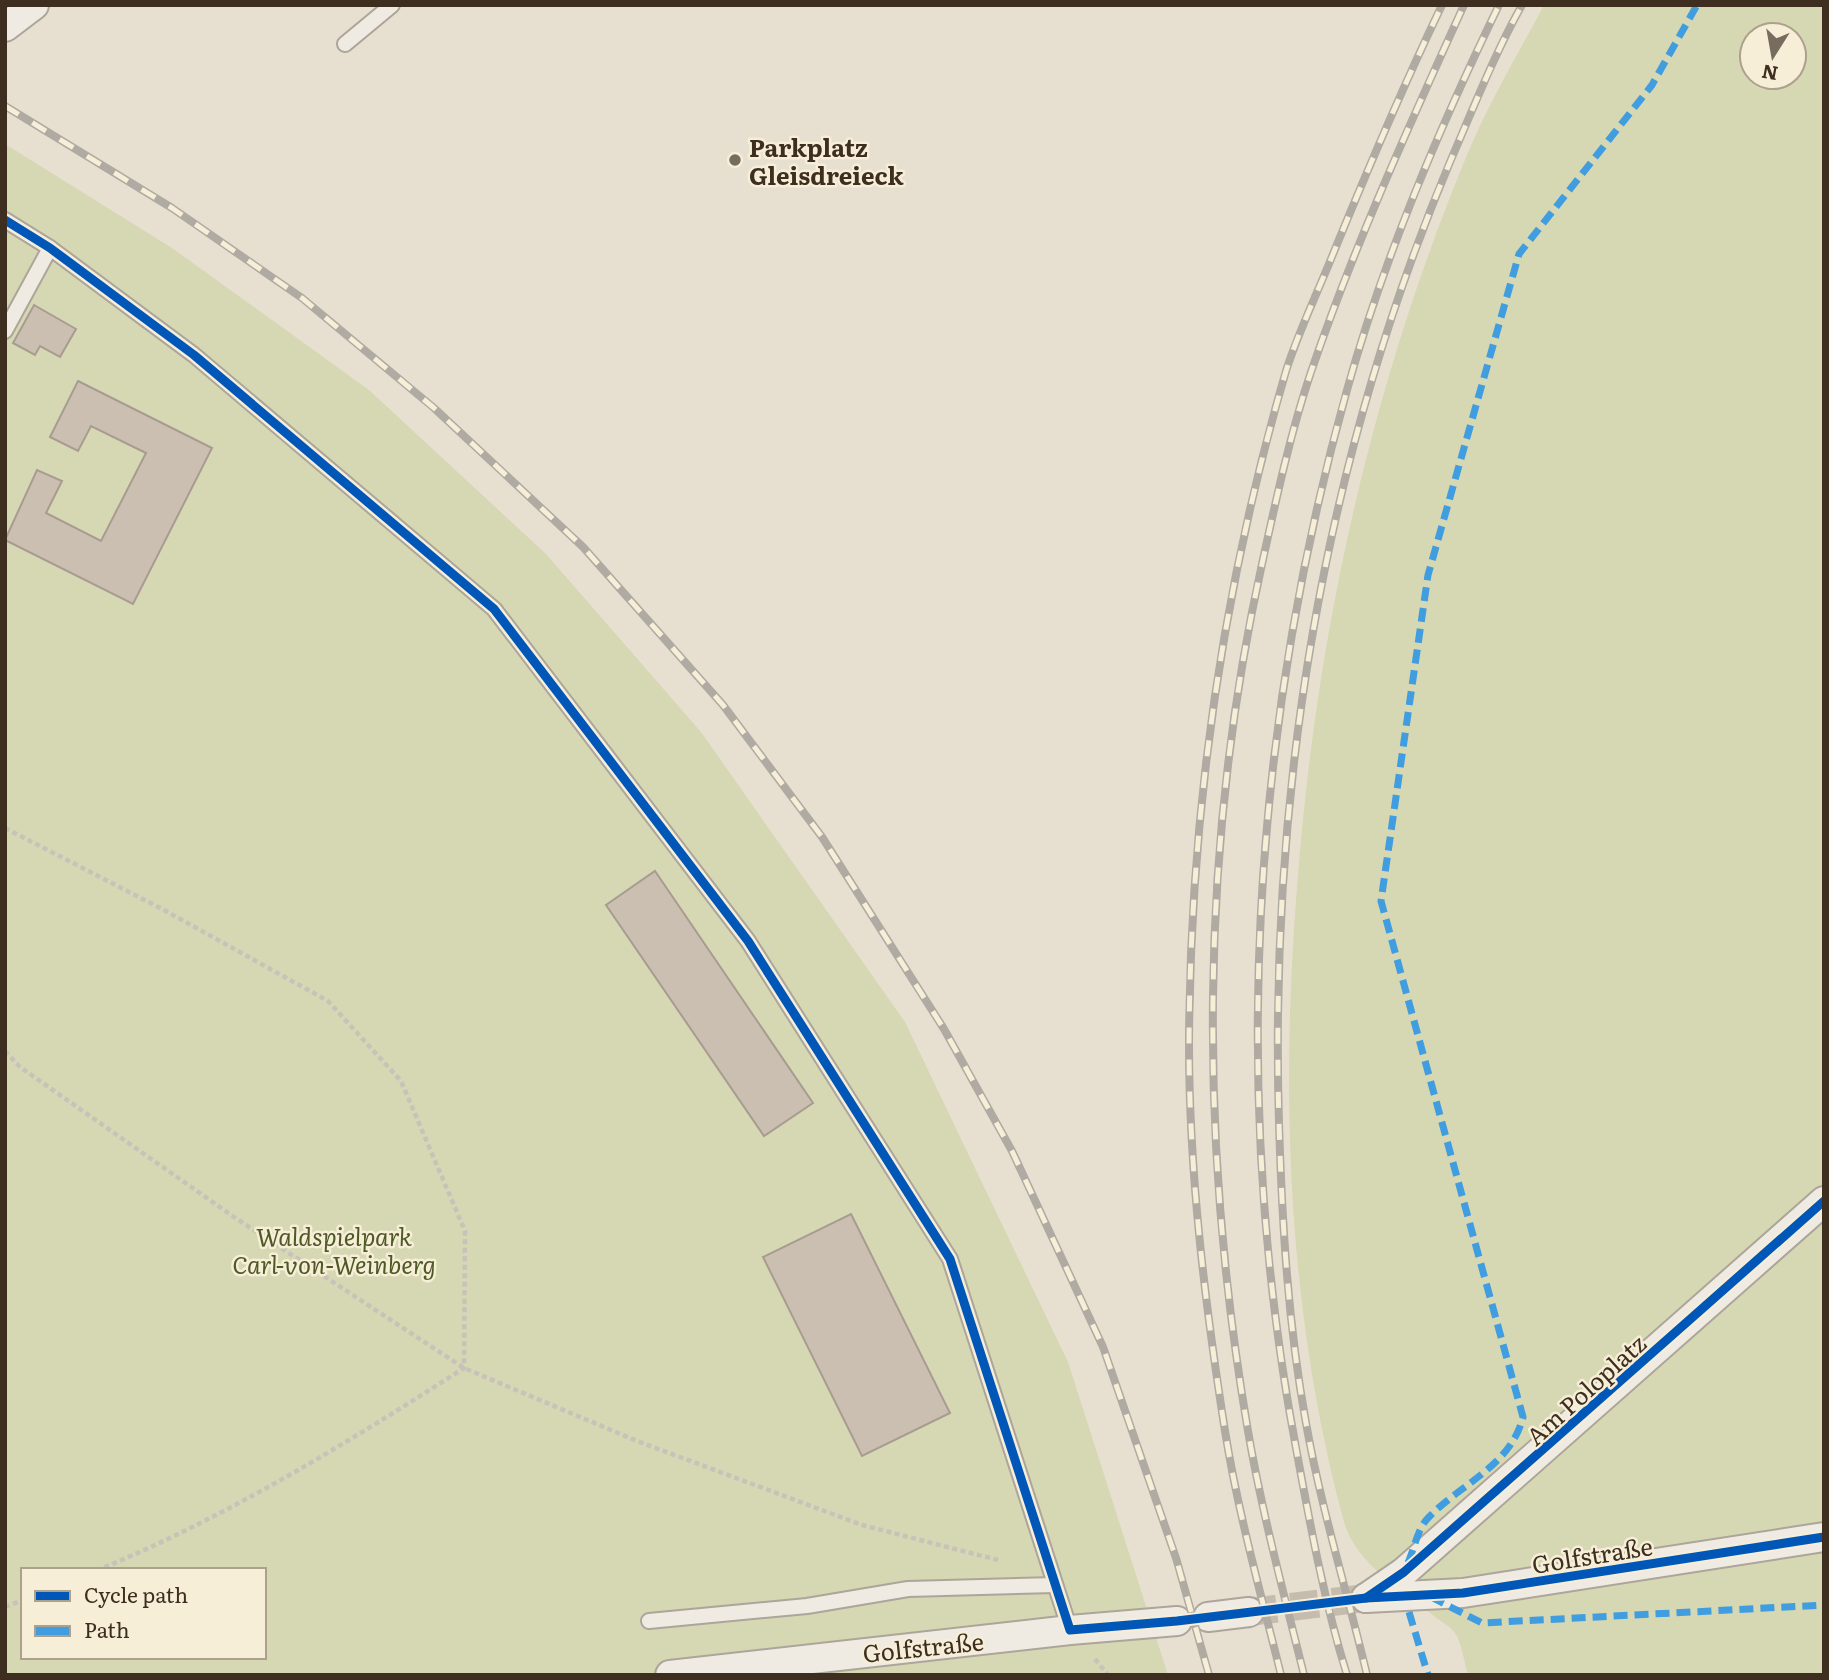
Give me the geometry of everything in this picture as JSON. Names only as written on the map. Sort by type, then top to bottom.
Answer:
[{"type":"street","points":[[5,27],[34,5]]},
{"type":"street","name":"Am Poloplatz","points":[[1366,1598],[1404,1572],[1541,1454],[1824,1201]]},
{"type":"street","name":"Golfstraße","points":[[1366,1598],[1463,1593],[1824,1537]]},
{"type":"street","points":[[1208,1618],[1250,1612]]},
{"type":"street","name":"Golfstraße","points":[[670,1675],[1070,1630],[1177,1621]]},
{"type":"lane","points":[[345,44],[392,5]]},
{"type":"lane","points":[[5,220],[50,248],[194,355],[494,609],[740,929],[950,1259],[1070,1630]]},
{"type":"lane","points":[[5,331],[50,248]]},
{"type":"lane","points":[[649,1621],[807,1606],[908,1589],[1055,1585]]},
{"type":"path","points":[[5,828],[164,910],[328,1001],[401,1081],[465,1231],[464,1368]]},
{"type":"path","points":[[5,1051],[20,1067],[234,1217],[464,1368],[637,1441],[862,1525],[1003,1562]]},
{"type":"path","points":[[102,1568],[141,1552],[339,1448],[464,1368]]},
{"type":"green space","points":[[1544,5],[1824,5],[1824,1675],[1468,1675],[1453,1630],[1381,1575],[1358,1551],[1344,1522],[1325,1444],[1300,1286],[1290,1127],[1292,967],[1306,793],[1334,606],[1376,423],[1402,333],[1433,243],[1467,155]]},
{"type":"green space","name":"Waldspielpark Carl-von-Weinberg","points":[[5,144],[172,248],[369,390],[546,554],[701,732],[905,1022],[1068,1362],[1168,1675],[5,1675]]},
{"type":"building","points":[[34,305],[76,329],[60,357],[40,346],[35,355],[13,343]]},
{"type":"building","points":[[78,381],[212,448],[133,604],[5,540],[37,470],[62,481],[46,513],[101,541],[146,453],[91,426],[78,451],[50,437]]},
{"type":"building","points":[[655,871],[813,1103],[764,1136],[606,905]]},
{"type":"building","points":[[851,1214],[950,1413],[862,1456],[763,1257]]},
{"type":"tunnel","points":[[1249,1612],[1366,1598]]},
{"type":"railway","points":[[1281,1675],[1230,1462],[1211,1335],[1195,1190],[1189,1044],[1191,959],[1203,789],[1227,620],[1263,453],[1286,371],[1371,163],[1442,5]]},
{"type":"railway","points":[[1304,1675],[1248,1431],[1232,1323],[1221,1215],[1214,1106],[1213,997],[1217,888],[1226,779],[1241,671],[1262,564],[1303,395],[1364,232],[1464,5]]},
{"type":"railway","points":[[1347,1675],[1324,1591],[1296,1448],[1275,1316],[1263,1183],[1258,1049],[1261,916],[1271,783],[1289,651],[1315,520],[1347,390],[1378,291],[1414,194],[1499,5]]},
{"type":"railway","points":[[1367,1675],[1312,1455],[1290,1311],[1284,1236],[1279,1123],[1278,1000],[1284,877],[1295,755],[1313,633],[1337,513],[1368,394],[1405,277],[1450,162],[1493,63],[1522,5]]},
{"type":"railway","points":[[5,106],[172,208],[302,298],[434,408],[583,547],[723,705],[822,837],[944,1029],[1012,1151],[1103,1347],[1176,1558],[1209,1675]]},
{"type":"marked path","points":[[1408,1563],[1425,1522],[1496,1462],[1508,1449],[1523,1417],[1381,901],[1428,575],[1519,254],[1652,85],[1697,5]]},
{"type":"marked path","points":[[1431,1597],[1482,1623],[1824,1605]]},
{"type":"marked path","points":[[1409,1612],[1428,1675]]},
{"type":"cycle path","points":[[5,220],[50,248],[194,355],[494,609],[748,941],[950,1259],[1070,1630],[1177,1621],[1366,1598],[1463,1593],[1824,1537]]},
{"type":"cycle path","points":[[1366,1598],[1404,1572],[1824,1201]]},
{"type":"place","name":"Parkplatz Gleisdreieck","points":[[735,160]]}]
